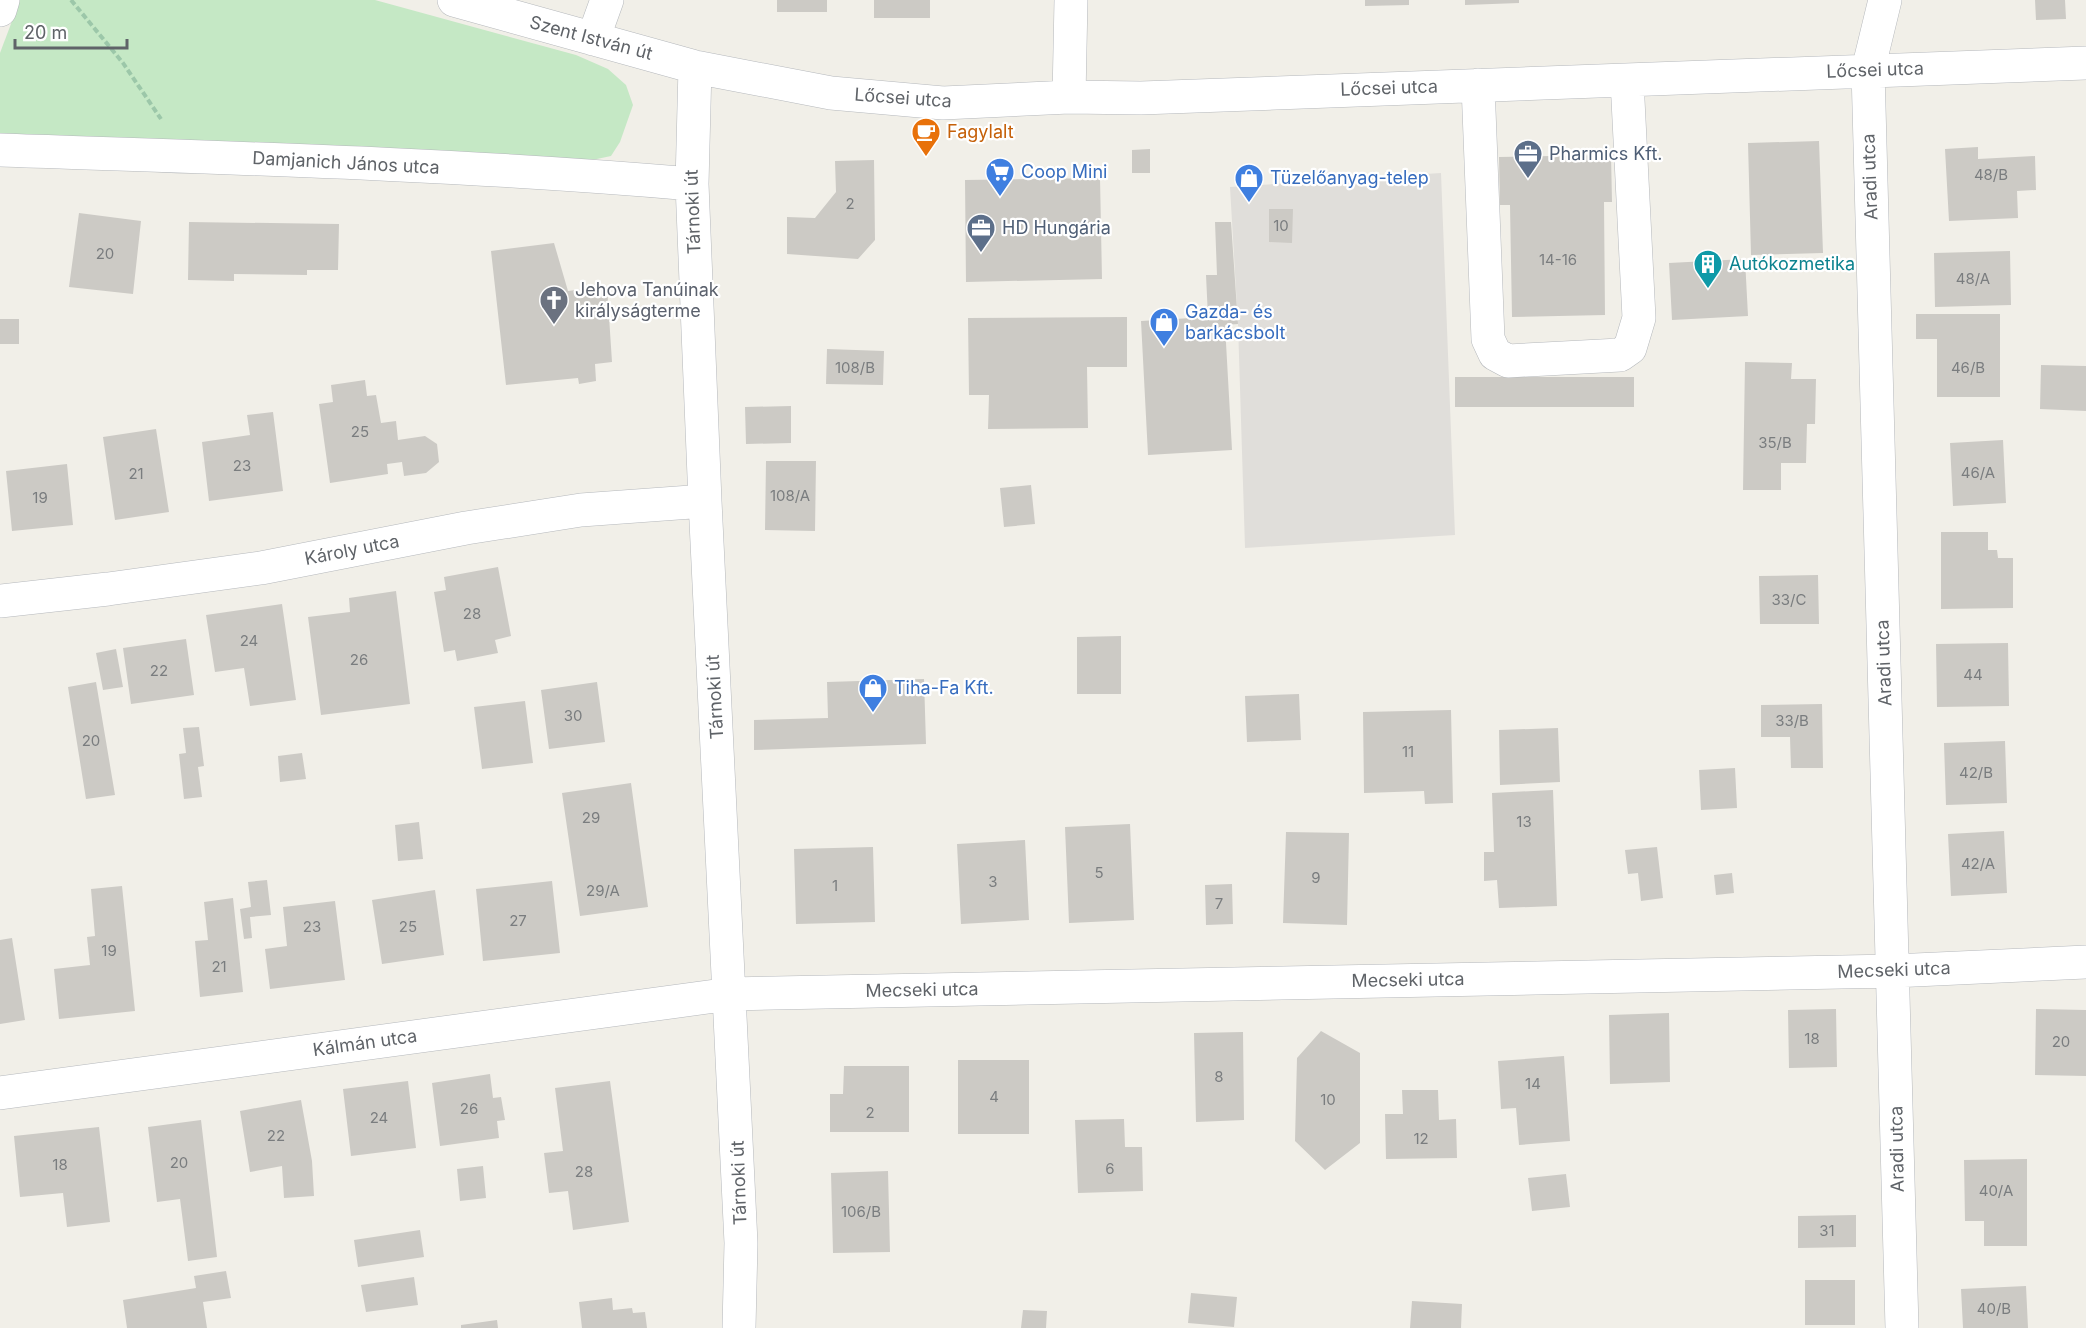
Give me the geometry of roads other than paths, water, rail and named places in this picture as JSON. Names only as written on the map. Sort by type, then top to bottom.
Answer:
[{"type":"street","points":[[0,10],[3,0]]},
{"type":"street","name":"Szent István út","points":[[454,0],[694,67]]},
{"type":"street","points":[[593,39],[607,0]]},
{"type":"street","points":[[1070,97],[1071,0]]},
{"type":"street","name":"Aradi utca","points":[[1885,0],[1868,70],[1902,1328]]},
{"type":"street","name":"Lőcsei utca","points":[[694,67],[831,93],[932,102],[1070,97],[1141,98],[2086,63]]},
{"type":"street","name":"Tárnoki út","points":[[694,67],[692,184],[741,1243],[739,1328]]},
{"type":"street","points":[[1478,85],[1488,339],[1495,354],[1508,361],[1620,355],[1630,348],[1639,318],[1627,80]]},
{"type":"street","name":"Damjanich János utca","points":[[0,150],[329,161],[618,177],[692,184]]},
{"type":"street","name":"Károly utca","points":[[0,601],[261,568],[466,528],[581,510],[705,501]]},
{"type":"street","name":"Mecseki utca","points":[[730,994],[1893,971],[2086,962]]},
{"type":"street","name":"Kálmán utca","points":[[0,1093],[730,994]]},
{"type":"place","name":"Fagylalt","points":[[926,158]]},
{"type":"place","name":"Pharmics Kft.","points":[[1528,180]]},
{"type":"place","name":"Coop Mini","points":[[1000,198]]},
{"type":"place","name":"Tüzelőanyag-telep","points":[[1249,204]]},
{"type":"place","name":"HD Hungária","points":[[981,254]]},
{"type":"place","name":"Autókozmetika","points":[[1708,290]]},
{"type":"place","name":"Jehova Tanúinak királyságterme","points":[[554,326]]},
{"type":"place","name":"Gazda- és barkácsbolt","points":[[1164,348]]},
{"type":"place","name":"Tiha-Fa Kft.","points":[[873,714]]}]
